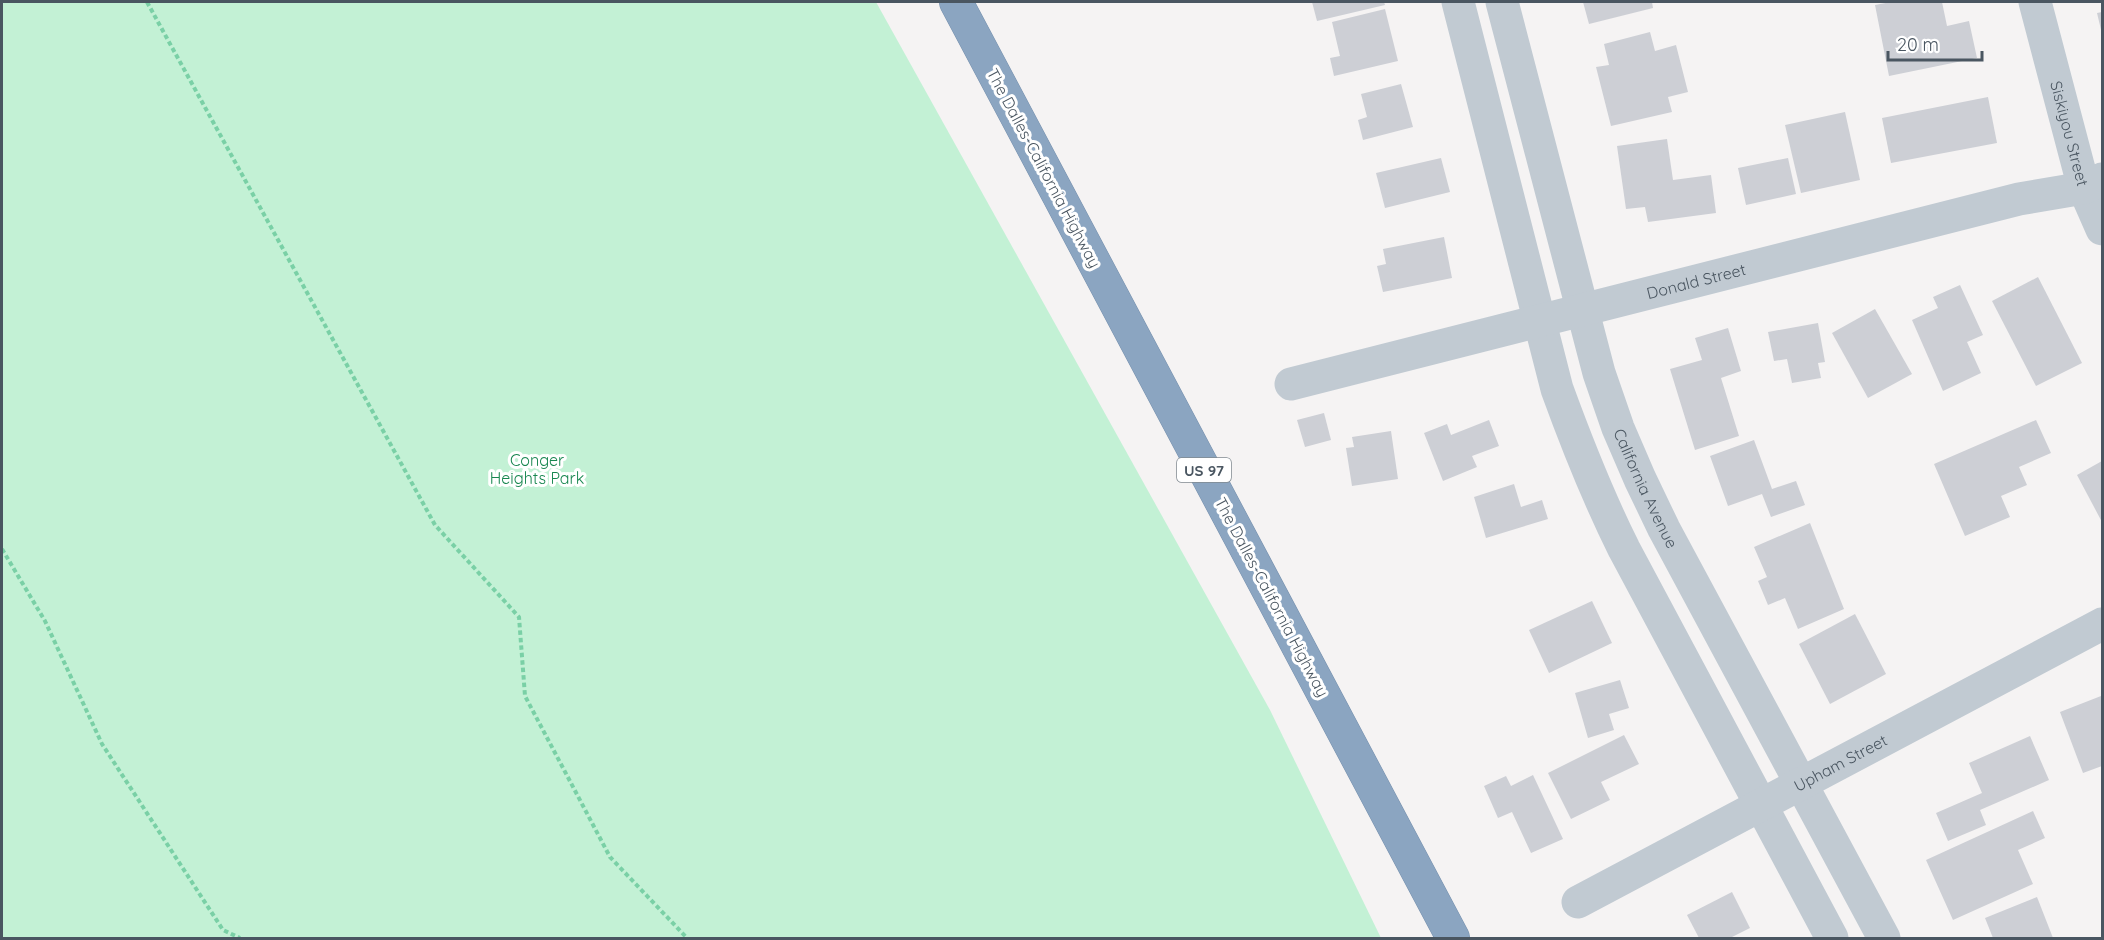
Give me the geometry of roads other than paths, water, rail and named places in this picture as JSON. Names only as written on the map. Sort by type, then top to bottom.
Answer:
[{"type":"highway","name":"The Dalles-California Highway","points":[[956,2],[1453,939]]},
{"type":"street","points":[[1458,2],[1557,388],[1577,445],[1599,499],[1832,939]]},
{"type":"street","name":"California Avenue","points":[[1502,2],[1582,311],[1599,373],[1618,428],[1664,529],[1884,939]]},
{"type":"street","name":"Siskiyou Street","points":[[2035,2],[2093,184],[2103,229]]},
{"type":"street","name":"Donald Street","points":[[1291,384],[2019,200],[2093,184]]},
{"type":"street","name":"Upham Street","points":[[1578,902],[2103,624]]},
{"type":"park label","name":"Conger Heights Park","points":[[537,469]]}]
